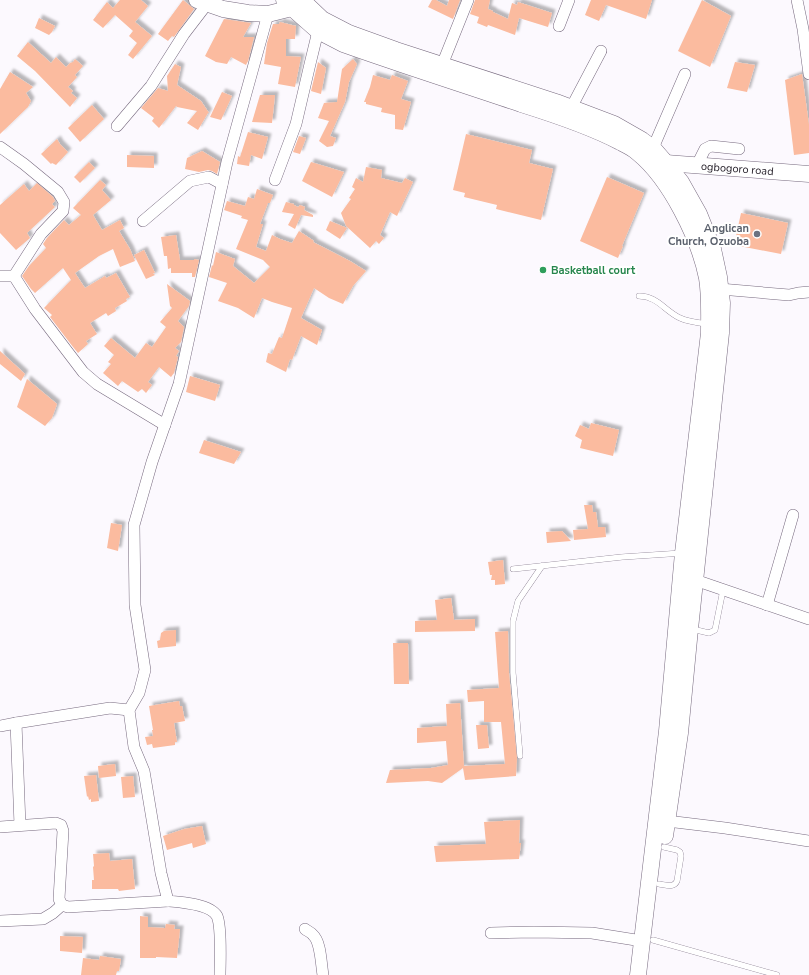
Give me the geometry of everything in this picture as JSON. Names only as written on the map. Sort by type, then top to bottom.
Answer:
[{"type":"main road","points":[[202,2],[223,10],[268,14],[300,3]]},
{"type":"main road","points":[[300,3],[322,19],[349,33],[571,108],[614,124],[642,140],[653,148],[669,189],[686,219],[700,254],[707,278],[709,333],[683,553],[674,732],[667,821],[660,884],[638,975]]},
{"type":"main road","points":[[300,3],[318,31],[343,44],[553,114],[608,136],[637,152],[660,166],[681,182],[699,214],[713,249],[719,277],[722,303],[721,333],[696,580],[674,732],[647,940],[648,975]]},
{"type":"main road","name":"ogbogoro road","points":[[660,166],[697,165],[809,174]]},
{"type":"street","points":[[442,65],[468,0]]},
{"type":"street","points":[[559,26],[569,0]]},
{"type":"street","points":[[797,0],[806,29],[809,74]]},
{"type":"street","points":[[117,126],[151,86],[184,34],[202,2]]},
{"type":"street","points":[[168,901],[161,873],[144,771],[134,747],[129,710],[139,692],[145,670],[135,605],[134,525],[152,462],[179,384],[227,162],[268,14]]},
{"type":"street","points":[[275,180],[296,124],[318,31]]},
{"type":"street","points":[[571,108],[601,51]]},
{"type":"street","points":[[653,148],[685,74]]},
{"type":"street","points":[[697,165],[705,149],[711,146],[739,149]]},
{"type":"street","points":[[0,147],[24,164],[58,192],[64,202],[63,211],[41,234],[14,276]]},
{"type":"street","points":[[144,221],[190,181],[209,177],[222,184]]},
{"type":"street","points":[[0,276],[14,276]]},
{"type":"street","points":[[14,276],[35,309],[83,372],[97,384],[165,425]]},
{"type":"street","points":[[720,289],[789,295],[809,292]]},
{"type":"street","points":[[766,605],[793,515]]},
{"type":"street","points":[[696,580],[809,619]]},
{"type":"street","points":[[0,726],[16,722],[110,708],[129,710]]},
{"type":"street","points":[[16,722],[20,826]]},
{"type":"street","points":[[667,821],[809,840]]},
{"type":"street","points":[[0,827],[56,823],[60,825],[63,831],[59,899],[62,905],[68,907],[168,901],[194,904],[210,909],[216,916],[219,927],[220,975]]},
{"type":"street","points":[[0,921],[43,919],[62,905]]},
{"type":"street","points":[[305,929],[313,935],[317,942],[320,950],[323,975]]},
{"type":"street","points":[[492,933],[534,932],[592,934],[647,940]]},
{"type":"lane","points":[[639,296],[645,296],[655,300],[680,318],[709,324]]},
{"type":"lane","points":[[513,569],[622,557],[683,553]]},
{"type":"lane","points":[[520,756],[513,673],[513,621],[518,601],[542,566]]},
{"type":"lane","points":[[690,628],[709,633],[714,630],[723,590]]},
{"type":"lane","points":[[647,940],[777,975]]},
{"type":"building","points":[[120,0],[141,0],[148,6],[135,22],[152,36],[133,59],[128,55],[137,43],[129,36],[133,31],[115,15],[103,28],[93,20],[107,2],[113,8]]},
{"type":"building","points":[[183,0],[194,9],[174,37],[172,36],[168,41],[158,34]]},
{"type":"building","points":[[432,0],[436,0],[447,6],[449,0],[460,0],[453,19],[428,7]]},
{"type":"building","points":[[475,0],[490,0],[488,9],[508,19],[512,3],[517,5],[518,2],[552,13],[548,27],[519,18],[515,35],[488,25],[487,27],[477,23],[479,17],[470,14]]},
{"type":"building","points":[[591,0],[652,0],[646,19],[606,5],[599,21],[585,15]]},
{"type":"building","points":[[702,0],[731,16],[710,67],[678,51]]},
{"type":"building","points":[[39,18],[55,26],[49,35],[35,28]]},
{"type":"building","points":[[224,19],[251,23],[243,37],[254,37],[246,65],[231,57],[227,64],[216,62],[205,56]]},
{"type":"building","points":[[280,22],[296,26],[295,39],[286,39],[286,56],[301,57],[295,87],[278,84],[281,67],[264,64],[267,43],[273,24],[279,24]]},
{"type":"building","points":[[28,42],[51,63],[56,57],[66,67],[75,59],[83,66],[75,75],[77,77],[68,87],[73,91],[71,93],[77,98],[70,107],[35,71],[17,56]]},
{"type":"building","points":[[353,59],[357,64],[349,82],[345,102],[330,136],[336,138],[333,146],[327,147],[319,141],[329,121],[318,118],[324,103],[337,102],[342,69]]},
{"type":"building","points":[[318,62],[326,68],[321,94],[311,91]]},
{"type":"building","points":[[735,62],[755,65],[747,92],[727,88]]},
{"type":"building","points":[[175,64],[181,67],[177,85],[201,101],[209,113],[198,130],[187,123],[197,111],[176,106],[159,128],[152,121],[154,118],[141,108],[158,88],[168,91],[167,76]]},
{"type":"building","points":[[10,72],[33,87],[26,93],[31,101],[28,107],[0,134],[0,89]]},
{"type":"building","points":[[802,74],[809,125],[809,153],[794,155],[785,80]]},
{"type":"building","points":[[373,75],[390,80],[392,75],[408,81],[401,99],[411,102],[403,130],[395,129],[395,115],[381,112],[382,108],[366,104],[366,102],[364,102]]},
{"type":"building","points":[[222,92],[232,96],[221,120],[210,117]]},
{"type":"building","points":[[260,95],[275,95],[272,123],[252,122]]},
{"type":"building","points":[[92,105],[104,119],[80,142],[68,128]]},
{"type":"building","points":[[248,132],[268,137],[262,159],[251,155],[249,166],[237,164],[238,156],[240,157]]},
{"type":"building","points":[[466,134],[532,150],[529,163],[553,169],[541,220],[496,209],[497,205],[464,197],[465,193],[453,190]]},
{"type":"building","points":[[299,136],[306,138],[300,154],[293,152]]},
{"type":"building","points":[[57,139],[68,152],[56,165],[51,164],[41,154]]},
{"type":"building","points":[[202,151],[220,162],[217,174],[208,170],[199,172],[185,169],[187,158]]},
{"type":"building","points":[[127,155],[154,156],[154,168],[127,167]]},
{"type":"building","points":[[89,162],[95,168],[80,183],[74,177]]},
{"type":"building","points":[[311,162],[344,172],[332,197],[302,181]]},
{"type":"building","points":[[366,167],[382,170],[381,178],[402,183],[405,178],[413,182],[397,216],[390,212],[380,235],[384,238],[379,244],[376,241],[370,248],[346,226],[341,213],[351,199],[349,198],[355,189],[352,187],[356,178],[363,182]]},
{"type":"building","points":[[607,177],[644,193],[618,258],[580,241]]},
{"type":"building","points":[[100,180],[106,185],[102,190],[111,200],[93,215],[102,230],[120,220],[124,228],[119,231],[130,249],[135,261],[120,267],[113,249],[99,256],[75,273],[85,288],[105,276],[106,278],[116,273],[130,297],[126,299],[127,301],[115,308],[116,311],[108,316],[106,313],[90,323],[97,334],[86,341],[88,344],[78,353],[50,317],[52,315],[44,308],[71,280],[63,268],[35,293],[22,276],[46,248],[43,244],[47,238],[64,220],[69,225],[81,215],[73,208]]},
{"type":"building","points":[[37,183],[53,197],[55,201],[52,204],[55,207],[27,233],[30,238],[16,250],[0,233],[0,205],[24,184],[29,191]]},
{"type":"building","points":[[257,189],[273,195],[270,203],[268,203],[260,224],[263,224],[256,247],[266,251],[272,235],[292,243],[299,231],[314,241],[313,242],[366,271],[353,286],[343,304],[329,298],[314,288],[301,318],[322,330],[317,345],[301,336],[292,360],[290,359],[286,372],[266,362],[268,353],[272,354],[279,337],[282,338],[292,308],[262,298],[254,318],[238,308],[218,301],[227,283],[209,277],[216,252],[235,259],[233,266],[254,283],[270,267],[263,260],[236,249],[248,220],[241,218],[242,216],[224,210],[227,201],[245,206],[248,197],[254,199]]},
{"type":"building","points":[[286,202],[294,204],[298,207],[300,205],[305,207],[304,210],[313,215],[313,217],[301,215],[295,229],[288,225],[294,214],[282,212]]},
{"type":"building","points":[[741,213],[788,223],[781,254],[734,245]]},
{"type":"building","points":[[330,221],[347,228],[340,239],[326,230]]},
{"type":"building","points":[[176,235],[180,260],[199,260],[195,277],[192,277],[192,273],[171,273],[171,268],[168,269],[167,256],[164,256],[161,237]]},
{"type":"building","points":[[144,250],[155,273],[153,273],[155,275],[146,279],[134,255]]},
{"type":"building","points":[[167,284],[190,301],[189,306],[178,321],[184,327],[181,342],[175,348],[179,351],[176,356],[178,357],[174,373],[171,377],[159,367],[148,382],[152,385],[146,393],[142,389],[138,392],[122,381],[118,386],[103,373],[111,364],[108,362],[114,355],[104,346],[111,338],[135,358],[146,343],[152,347],[166,327],[160,322],[172,308],[170,306]]},
{"type":"building","points":[[0,351],[25,374],[21,381],[0,364]]},
{"type":"building","points":[[190,376],[220,385],[215,401],[186,392]]},
{"type":"building","points":[[27,379],[57,404],[52,418],[45,426],[17,407]]},
{"type":"building","points":[[591,423],[619,430],[613,456],[580,448],[582,440],[575,436],[580,425],[589,429]]},
{"type":"building","points":[[204,440],[241,452],[234,464],[199,453]]},
{"type":"building","points":[[584,505],[592,505],[593,512],[596,512],[598,527],[605,527],[606,537],[574,540],[573,530],[588,529]]},
{"type":"building","points":[[111,523],[122,525],[118,551],[107,548]]},
{"type":"building","points":[[562,531],[571,541],[547,543],[546,532]]},
{"type":"building","points":[[503,560],[505,584],[495,585],[495,580],[491,580],[492,575],[490,575],[488,562]]},
{"type":"building","points":[[451,598],[454,620],[475,619],[475,631],[415,632],[415,621],[437,620],[435,600]]},
{"type":"building","points":[[176,630],[176,646],[158,648],[157,641],[160,640],[161,633],[164,631]]},
{"type":"building","points":[[508,631],[509,673],[517,758],[516,776],[465,780],[463,768],[442,783],[428,781],[386,783],[390,770],[431,768],[448,765],[446,741],[417,743],[417,728],[447,726],[446,704],[460,703],[464,766],[505,764],[501,722],[484,722],[484,701],[468,702],[467,690],[499,688],[495,632]]},
{"type":"building","points":[[393,643],[408,643],[409,684],[394,684]]},
{"type":"building","points":[[179,701],[180,706],[182,706],[185,721],[174,723],[177,742],[175,742],[175,745],[153,748],[152,744],[147,745],[145,737],[153,736],[149,706]]},
{"type":"building","points":[[476,725],[487,725],[489,748],[478,749]]},
{"type":"building","points":[[115,764],[116,776],[99,778],[98,766]]},
{"type":"building","points":[[96,775],[99,801],[91,802],[91,799],[89,800],[88,796],[87,797],[84,776]]},
{"type":"building","points":[[133,776],[135,797],[123,798],[121,777]]},
{"type":"building","points":[[520,820],[519,843],[521,843],[519,859],[436,862],[434,846],[486,844],[484,822]]},
{"type":"building","points":[[202,826],[206,844],[193,848],[192,843],[167,850],[163,836],[184,829]]},
{"type":"building","points":[[109,853],[110,861],[132,859],[135,889],[119,891],[118,889],[92,889],[92,880],[94,880],[93,854]]},
{"type":"building","points":[[140,916],[148,917],[148,927],[165,928],[166,924],[175,925],[174,929],[180,929],[177,958],[140,958]]},
{"type":"building","points":[[60,936],[83,937],[82,953],[60,951]]},
{"type":"building","points":[[100,956],[121,959],[119,971],[117,971],[116,975],[81,975],[83,958],[99,960]]},
{"type":"place","name":"Anglican Church, Ozuoba","points":[[757,234]]},
{"type":"place","name":"Basketball court","points":[[543,270]]}]
